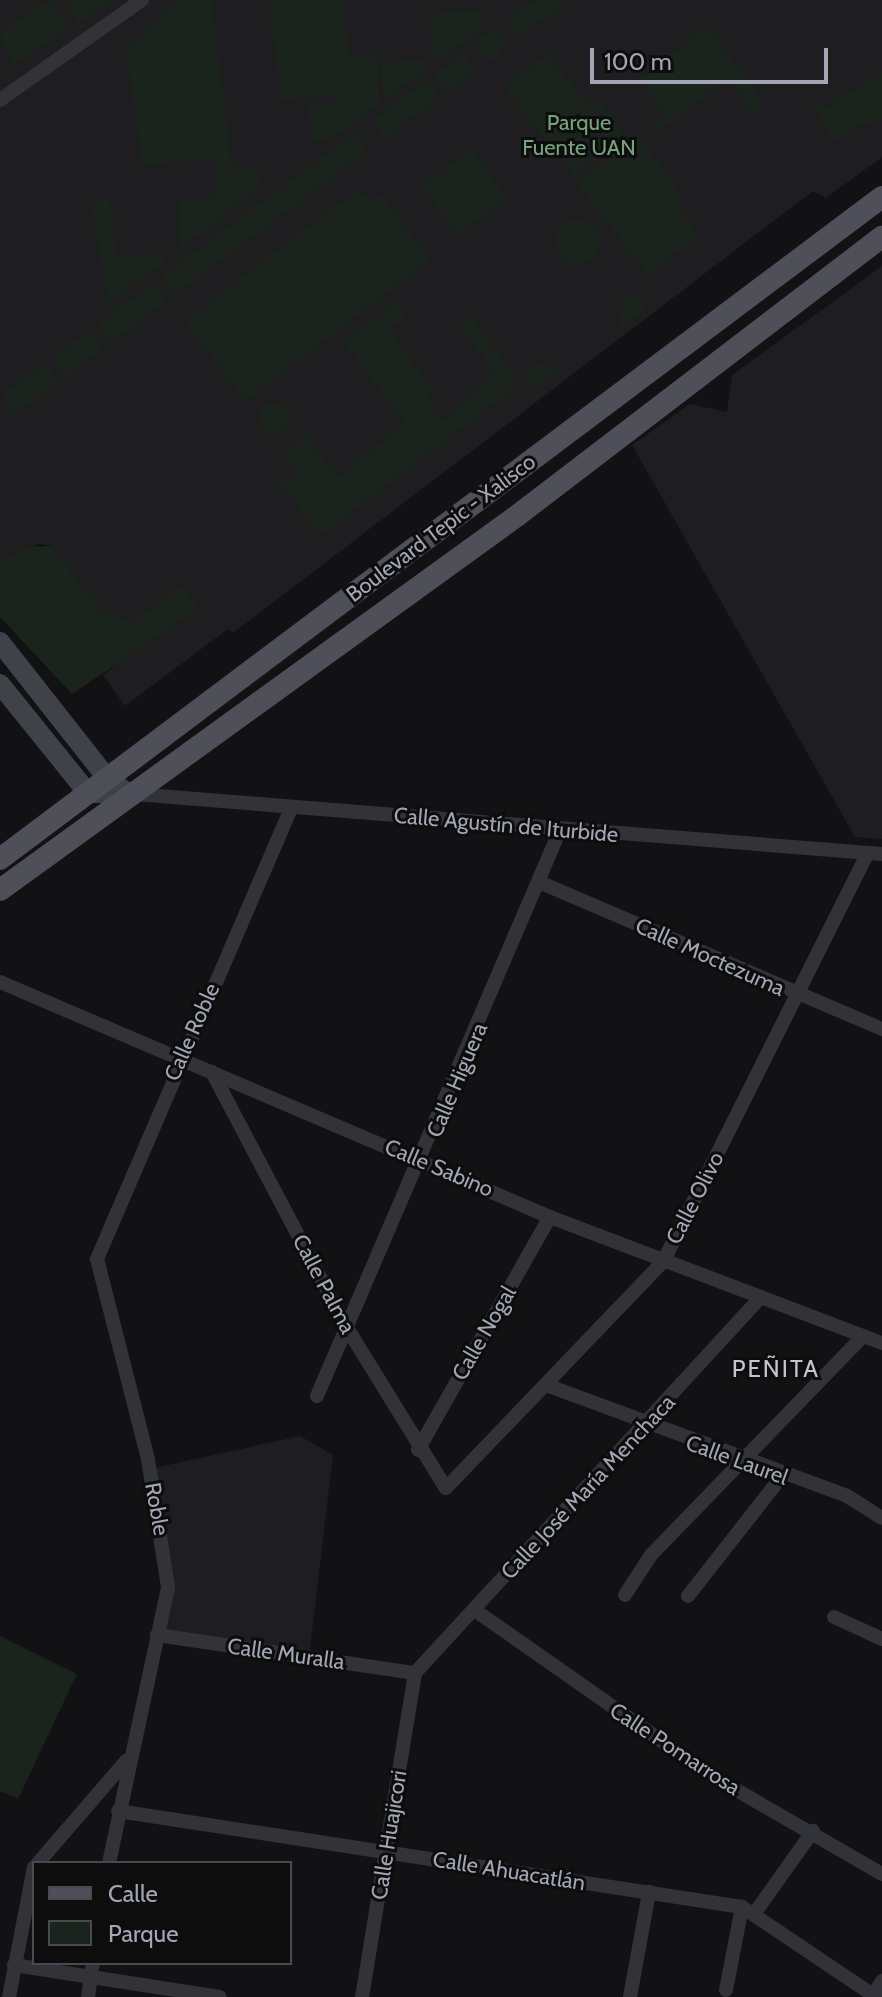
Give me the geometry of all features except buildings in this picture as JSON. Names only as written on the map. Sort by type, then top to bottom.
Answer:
[{"type":"main road","name":"Boulevard Tepic - Xalisco","points":[[0,859],[882,197]]},
{"type":"main road","name":"Boulevard Tepic - Xalisco","points":[[0,890],[518,515],[882,237]]},
{"type":"main road","points":[[0,642],[107,778],[129,794]]},
{"type":"main road","points":[[0,684],[88,793],[129,794]]},
{"type":"street","points":[[0,100],[142,0]]},
{"type":"street","name":"Calle Agustín de Iturbide","points":[[129,794],[875,854]]},
{"type":"street","name":"Calle Roble","points":[[97,1259],[180,1058],[292,807]]},
{"type":"street","name":"Calle Higuera","points":[[317,1396],[424,1161],[560,830]]},
{"type":"street","name":"Calle Olivo","points":[[446,1488],[663,1262],[798,996],[875,854]]},
{"type":"street","name":"Calle Moctezuma","points":[[539,882],[798,996],[882,1029]]},
{"type":"street","name":"Calle Sabino","points":[[0,982],[550,1217],[759,1299],[882,1343]]},
{"type":"street","name":"Calle Palma","points":[[212,1072],[347,1328],[418,1450],[446,1488]]},
{"type":"street","name":"Calle Nogal","points":[[418,1450],[550,1217]]},
{"type":"street","name":"Roble","points":[[97,1259],[165,1553],[168,1587],[126,1760],[109,1861]]},
{"type":"street","name":"Calle José María Menchaca","points":[[415,1673],[647,1427],[759,1299]]},
{"type":"street","points":[[625,1595],[651,1555],[863,1336]]},
{"type":"street","name":"Calle Laurel","points":[[546,1385],[743,1463],[847,1496],[882,1518]]},
{"type":"street","points":[[688,1596],[782,1476]]},
{"type":"street","name":"Calle Pomarrosa","points":[[476,1611],[707,1773],[813,1831],[882,1874]]},
{"type":"street","points":[[834,1617],[882,1639]]},
{"type":"street","name":"Calle Muralla","points":[[157,1635],[415,1673]]},
{"type":"street","name":"Calle Huajicori","points":[[362,1997],[415,1673]]},
{"type":"street","points":[[39,1861],[126,1760]]},
{"type":"street","name":"Calle Ahuacatlán","points":[[118,1811],[649,1892],[748,1911],[874,1996]]},
{"type":"street","points":[[726,1990],[748,1911],[813,1831]]},
{"type":"street","points":[[9,1997],[32,1883]]},
{"type":"street","points":[[630,1997],[649,1892]]},
{"type":"street","points":[[14,1965],[92,1970],[220,1997]]},
{"type":"street","points":[[88,1997],[92,1970]]},
{"type":"street","points":[[874,1996],[882,1981]]},
{"type":"shaded area","points":[[0,0],[882,0],[882,157],[826,198],[813,191],[233,633],[228,629],[125,706],[103,675],[132,653],[52,546],[39,544],[0,563]]},
{"type":"shaded area","points":[[882,266],[882,839],[855,837],[632,445],[690,404],[727,412],[732,375]]},
{"type":"shaded area","points":[[300,1436],[333,1455],[309,1657],[157,1635],[168,1587],[150,1469]]},
{"type":"green space","points":[[46,0],[70,26],[14,66],[0,34]]},
{"type":"green space","points":[[63,0],[112,0],[79,24]]},
{"type":"green space","points":[[180,0],[212,0],[232,169],[257,167],[262,185],[179,250],[179,200],[217,197],[214,158],[142,166],[126,48]]},
{"type":"green space","points":[[269,0],[344,0],[349,56],[376,54],[380,103],[331,140],[313,142],[308,105],[334,102],[333,95],[281,100]]},
{"type":"green space","points":[[536,0],[569,0],[518,38],[506,22]]},
{"type":"green space","points":[[480,10],[484,28],[434,64],[430,14]]},
{"type":"green space","points":[[707,27],[766,104],[754,113],[728,79],[656,134],[650,127],[666,114],[639,78]]},
{"type":"green space","points":[[491,33],[500,37],[504,46],[500,55],[491,59],[482,55],[478,46],[482,37]]},
{"type":"green space","points":[[463,54],[475,70],[446,92],[433,76]]},
{"type":"green space","name":"Parque Fuente UAN","points":[[547,54],[591,108],[599,102],[625,134],[575,176],[504,88]]},
{"type":"green space","points":[[426,58],[427,69],[384,100],[380,64]]},
{"type":"green space","points":[[882,70],[882,121],[857,125],[834,142],[811,104],[829,107]]},
{"type":"green space","points":[[427,80],[439,97],[385,138],[372,121]]},
{"type":"green space","points":[[355,133],[368,151],[174,295],[161,277]]},
{"type":"green space","points":[[638,135],[681,193],[679,209],[698,236],[648,274],[576,183]]},
{"type":"green space","points":[[471,149],[507,198],[458,234],[422,186]]},
{"type":"green space","points":[[354,192],[373,200],[381,194],[430,260],[246,401],[185,321]]},
{"type":"green space","points":[[110,199],[116,258],[162,254],[162,264],[108,303],[92,209],[96,200]]},
{"type":"green space","points":[[578,220],[594,226],[600,242],[594,258],[578,264],[562,258],[556,242],[562,226]]},
{"type":"green space","points":[[153,283],[166,301],[111,343],[97,325]]},
{"type":"green space","points":[[636,291],[648,308],[619,329],[623,300]]},
{"type":"green space","points":[[396,302],[407,316],[389,330],[434,391],[427,397],[445,421],[495,373],[460,325],[471,317],[516,377],[508,383],[513,389],[320,536],[278,480],[300,477],[284,455],[306,436],[337,477],[406,424],[344,342]]},
{"type":"green space","points":[[90,329],[104,348],[65,377],[51,358]]},
{"type":"green space","points":[[45,363],[59,382],[16,414],[2,395]]},
{"type":"green space","points":[[534,364],[561,369],[535,388],[523,372]]},
{"type":"green space","points":[[274,402],[285,407],[290,418],[285,429],[274,434],[263,429],[258,418],[263,407]]},
{"type":"green space","points":[[52,546],[100,610],[131,624],[182,586],[199,609],[72,694],[0,617],[0,563],[23,547]]},
{"type":"green space","points":[[0,1636],[77,1674],[18,1799],[0,1791]]},
{"type":"district","name":"PEÑITA","points":[[776,1369]]}]
